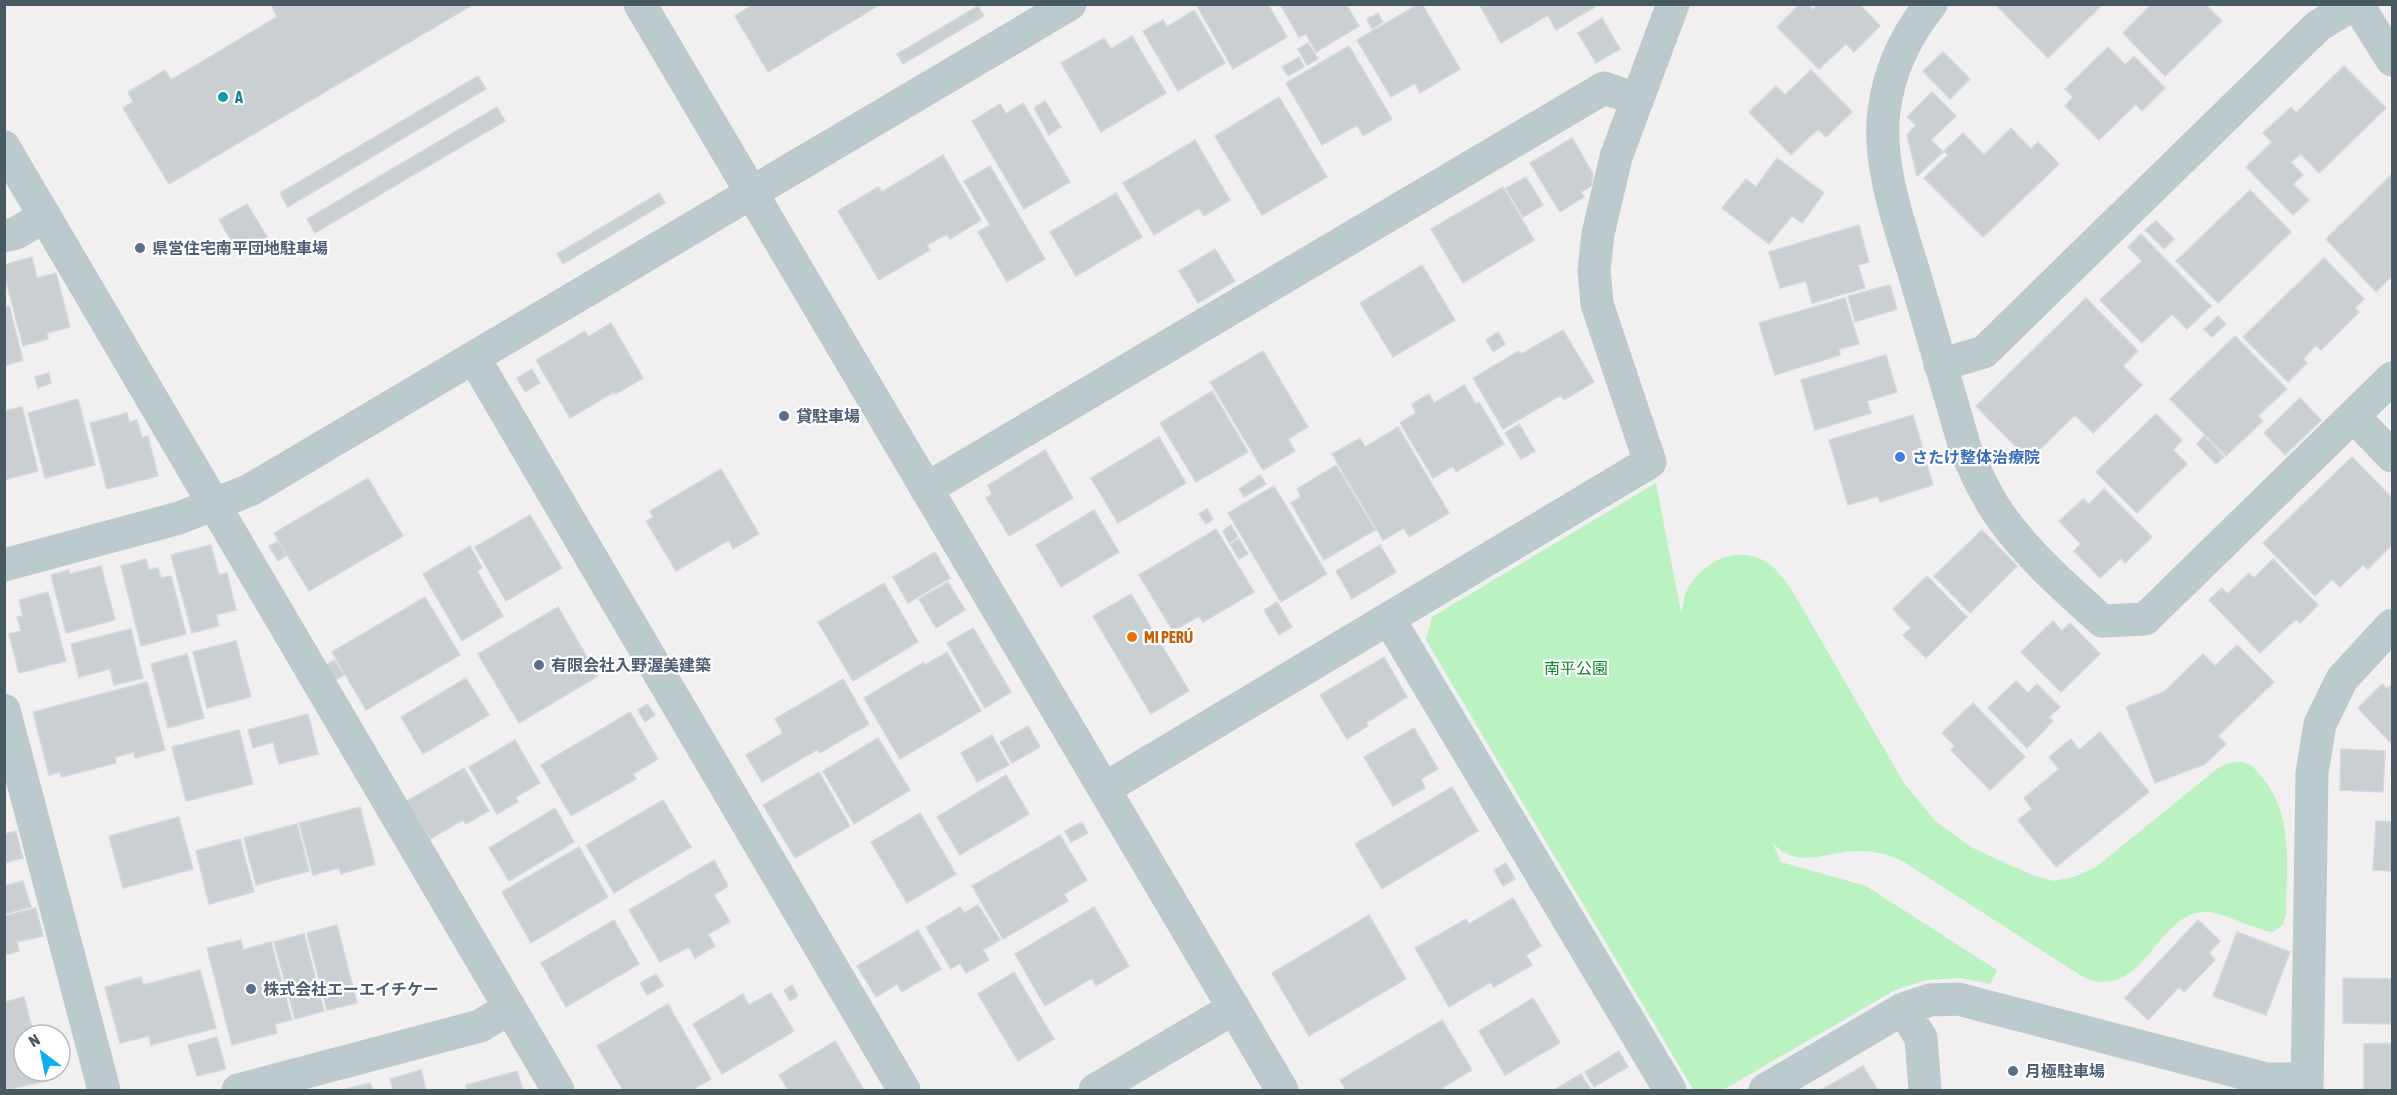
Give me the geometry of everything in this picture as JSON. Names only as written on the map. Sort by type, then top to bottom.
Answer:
[{"type":"street","points":[[640,4],[1282,1090]]},
{"type":"street","points":[[4,565],[179,518],[250,490],[1070,4]]},
{"type":"street","points":[[1104,789],[1650,462],[1597,304],[1594,270],[1598,234],[1616,157],[1673,4]]},
{"type":"street","points":[[1931,4],[1917,21],[1901,49],[1889,81],[1883,113],[1883,146],[1896,213],[1966,451],[1983,486],[2002,519],[2033,556],[2102,621],[2145,619],[2392,378]]},
{"type":"street","points":[[1941,365],[1984,352],[2318,26],[2356,4],[2392,60]]},
{"type":"street","points":[[926,489],[1604,88],[1636,99]]},
{"type":"street","points":[[4,147],[558,1090]]},
{"type":"street","points":[[4,236],[16,233],[45,216]]},
{"type":"street","points":[[474,357],[904,1090]]},
{"type":"street","points":[[2353,416],[2392,456]]},
{"type":"street","points":[[1389,618],[1670,1090]]},
{"type":"street","points":[[1765,1090],[1904,1008],[1930,1000],[1959,999],[2266,1078],[2307,1085],[2312,773],[2320,724],[2342,679],[2392,625]]},
{"type":"street","points":[[4,710],[104,1090]]},
{"type":"street","points":[[238,1090],[480,1026],[510,1008]]},
{"type":"street","points":[[1095,1090],[1234,1008]]},
{"type":"street","points":[[1904,1008],[1921,1038],[1925,1090]]},
{"type":"green space","name":"南平公園","points":[[1656,483],[1681,612],[1687,590],[1694,579],[1713,562],[1725,557],[1748,555],[1772,566],[1790,587],[1904,783],[1936,822],[1973,848],[2032,875],[2053,881],[2074,877],[2096,867],[2218,768],[2242,762],[2252,767],[2262,777],[2280,809],[2287,860],[2286,914],[2283,925],[2273,932],[2218,914],[2202,912],[2187,917],[2175,925],[2130,973],[2117,980],[2096,982],[2083,977],[1904,862],[1888,855],[1859,851],[1802,858],[1781,851],[1772,842],[1781,862],[1866,886],[1997,970],[1990,984],[1960,978],[1927,980],[1895,990],[1723,1090],[1693,1089],[1426,640],[1432,617]]},
{"type":"building","name":"A","points":[[276,4],[474,4],[169,184],[123,108],[133,102],[128,92],[165,70],[171,80],[277,17],[272,7]]},
{"type":"building","points":[[754,4],[881,4],[768,72],[735,16]]},
{"type":"building","points":[[1196,4],[1268,4],[1287,37],[1233,69]]},
{"type":"building","points":[[1280,4],[1346,4],[1359,26],[1316,52],[1306,34],[1299,37]]},
{"type":"building","points":[[1422,4],[1460,69],[1420,93],[1415,83],[1391,97],[1357,40]]},
{"type":"building","points":[[1479,4],[1594,4],[1595,7],[1556,30],[1548,15],[1501,43]]},
{"type":"building","points":[[1800,4],[1808,4],[1813,10],[1818,4],[1859,4],[1880,26],[1854,52],[1846,44],[1819,69],[1777,27]]},
{"type":"building","points":[[1995,4],[2103,4],[2048,58]]},
{"type":"building","points":[[2152,4],[2205,4],[2222,21],[2165,76],[2123,33]]},
{"type":"building","points":[[978,6],[984,16],[903,64],[897,54]]},
{"type":"building","points":[[1194,10],[1225,63],[1178,91],[1143,31],[1163,20],[1167,27]]},
{"type":"building","points":[[1378,13],[1383,22],[1372,29],[1367,19]]},
{"type":"building","points":[[1602,18],[1620,49],[1596,63],[1578,33]]},
{"type":"building","points":[[1132,36],[1166,93],[1101,132],[1061,63],[1104,38],[1111,49]]},
{"type":"building","points":[[1308,43],[1318,59],[1307,65],[1298,49]]},
{"type":"building","points":[[1349,46],[1392,119],[1363,136],[1357,125],[1322,145],[1286,83]]},
{"type":"building","points":[[2108,47],[2125,65],[2134,56],[2165,88],[2142,111],[2136,104],[2099,140],[2065,106],[2073,97],[2065,89]]},
{"type":"building","points":[[1943,52],[1970,79],[1950,99],[1923,71]]},
{"type":"building","points":[[1299,57],[1304,67],[1288,76],[1282,67]]},
{"type":"building","points":[[2344,66],[2386,108],[2319,173],[2301,154],[2291,162],[2303,175],[2293,184],[2309,200],[2293,215],[2246,167],[2272,142],[2263,133],[2291,107],[2296,113]]},
{"type":"building","points":[[1811,70],[1852,112],[1826,137],[1818,129],[1791,155],[1749,112],[1776,86],[1785,95]]},
{"type":"building","points":[[478,76],[486,89],[288,207],[280,193]]},
{"type":"building","points":[[1932,92],[1956,116],[1931,140],[1943,152],[1917,176],[1907,135],[1916,125],[1907,117]]},
{"type":"building","points":[[1279,97],[1327,177],[1262,215],[1215,136]]},
{"type":"building","points":[[1045,101],[1061,127],[1049,135],[1034,108]]},
{"type":"building","points":[[1023,103],[1070,182],[1024,209],[972,121],[1000,104],[1006,114]]},
{"type":"building","points":[[497,107],[505,121],[315,233],[307,219]]},
{"type":"building","points":[[2011,128],[2031,149],[2038,142],[2059,164],[1983,237],[1924,178],[1948,155],[1944,151],[1963,133],[1984,155]]},
{"type":"building","points":[[1572,138],[1593,174],[1591,186],[1581,192],[1584,197],[1560,212],[1530,163]]},
{"type":"building","points":[[1195,140],[1230,200],[1204,216],[1199,208],[1154,235],[1123,183]]},
{"type":"building","points":[[943,155],[981,220],[950,239],[947,234],[927,245],[930,250],[879,280],[838,211],[878,187],[882,192]]},
{"type":"building","points":[[1777,158],[1824,193],[1802,223],[1792,216],[1769,244],[1722,208],[1746,179],[1756,187]]},
{"type":"building","points":[[990,166],[1045,259],[1007,282],[978,232],[990,225],[964,181]]},
{"type":"building","points":[[2392,174],[2392,276],[2376,292],[2326,239]]},
{"type":"building","points":[[1526,177],[1543,205],[1523,217],[1506,188]]},
{"type":"building","points":[[1503,187],[1534,240],[1463,283],[1431,229]]},
{"type":"building","points":[[2250,190],[2291,232],[2218,303],[2176,261]]},
{"type":"building","points":[[659,193],[665,203],[563,264],[557,254]]},
{"type":"building","points":[[1116,193],[1142,237],[1076,276],[1050,232]]},
{"type":"building","points":[[247,204],[268,238],[240,255],[219,220]]},
{"type":"building","points":[[2156,221],[2174,239],[2164,249],[2145,230]]},
{"type":"building","points":[[1859,225],[1869,262],[1858,265],[1865,288],[1812,303],[1806,281],[1780,288],[1769,252]]},
{"type":"building","points":[[2141,234],[2211,306],[2187,329],[2172,314],[2142,343],[2100,300],[2142,261],[2128,247]]},
{"type":"building","points":[[1215,249],[1235,281],[1198,303],[1179,271]]},
{"type":"building","points":[[32,257],[37,278],[56,273],[70,327],[47,333],[48,339],[23,346],[4,273],[4,265]]},
{"type":"building","points":[[2324,258],[2364,299],[2355,308],[2359,312],[2321,350],[2316,345],[2303,359],[2307,363],[2288,382],[2243,337]]},
{"type":"building","points":[[1422,265],[1455,320],[1393,357],[1360,303]]},
{"type":"building","points":[[1890,285],[1897,309],[1855,322],[1848,296]]},
{"type":"building","points":[[1845,298],[1859,344],[1839,349],[1840,355],[1775,375],[1759,323]]},
{"type":"building","points":[[2086,298],[2138,351],[2123,366],[2142,385],[2093,433],[2075,415],[2029,460],[1976,406]]},
{"type":"building","points":[[9,306],[23,360],[4,366],[4,307]]},
{"type":"building","points":[[2218,316],[2226,324],[2212,337],[2204,329]]},
{"type":"building","points":[[611,323],[643,378],[570,418],[536,360],[585,331],[588,337]]},
{"type":"building","points":[[1563,330],[1594,382],[1564,400],[1561,395],[1503,429],[1473,378],[1519,351],[1521,354]]},
{"type":"building","points":[[1498,332],[1505,344],[1493,352],[1486,340]]},
{"type":"building","points":[[2235,336],[2287,389],[2258,416],[2263,421],[2226,456],[2170,399]]},
{"type":"building","points":[[1263,351],[1308,427],[1288,439],[1295,451],[1263,470],[1210,382]]},
{"type":"building","points":[[1886,355],[1897,392],[1867,401],[1871,413],[1815,430],[1801,380]]},
{"type":"building","points":[[532,369],[540,383],[525,392],[517,378]]},
{"type":"building","points":[[49,373],[51,383],[38,388],[35,377]]},
{"type":"building","points":[[1464,385],[1476,404],[1479,402],[1504,444],[1456,472],[1453,466],[1433,478],[1400,423],[1416,413],[1412,404],[1429,394],[1434,403]]},
{"type":"building","points":[[1212,391],[1248,452],[1196,482],[1160,423]]},
{"type":"building","points":[[2300,398],[2321,420],[2285,455],[2264,433]]},
{"type":"building","points":[[78,399],[95,465],[45,478],[28,413]]},
{"type":"building","points":[[22,407],[38,471],[4,480],[4,411]]},
{"type":"building","points":[[127,413],[129,422],[137,420],[142,438],[148,436],[158,476],[107,489],[90,423]]},
{"type":"building","points":[[2156,414],[2182,440],[2173,450],[2187,464],[2137,513],[2096,472]]},
{"type":"building","points":[[1913,415],[1933,485],[1880,502],[1878,496],[1848,505],[1829,440]]},
{"type":"building","points":[[1519,424],[1535,451],[1521,459],[1505,433]]},
{"type":"building","points":[[1398,427],[1449,513],[1409,537],[1404,528],[1383,540],[1332,454],[1360,438],[1365,447]]},
{"type":"building","points":[[2204,436],[2224,457],[2216,464],[2197,444]]},
{"type":"building","points":[[1159,437],[1186,483],[1118,523],[1091,478]]},
{"type":"building","points":[[1045,450],[1073,498],[1009,536],[986,498],[992,494],[988,485]]},
{"type":"building","points":[[2352,457],[2392,498],[2392,545],[2368,569],[2363,565],[2340,587],[2332,579],[2315,596],[2263,543]]},
{"type":"building","points":[[1336,465],[1375,530],[1324,560],[1291,503],[1301,497],[1297,489]]},
{"type":"building","points":[[721,469],[759,534],[733,549],[729,540],[676,571],[646,521],[653,517],[650,511]]},
{"type":"building","points":[[1260,475],[1266,484],[1244,497],[1239,489]]},
{"type":"building","points":[[368,478],[403,536],[309,591],[274,533]]},
{"type":"building","points":[[1274,486],[1327,574],[1281,602],[1228,513]]},
{"type":"building","points":[[2104,489],[2152,537],[2125,563],[2121,558],[2100,578],[2074,551],[2081,544],[2059,521],[2083,499],[2089,504]]},
{"type":"building","points":[[1207,509],[1213,519],[1206,524],[1199,514]]},
{"type":"building","points":[[1094,510],[1119,552],[1061,587],[1036,545]]},
{"type":"building","points":[[530,515],[562,568],[506,601],[475,547]]},
{"type":"building","points":[[1231,525],[1238,537],[1229,543],[1223,531]]},
{"type":"building","points":[[1216,529],[1254,592],[1203,622],[1199,616],[1173,631],[1139,575]]},
{"type":"building","points":[[1982,530],[2017,566],[1970,613],[1934,576]]},
{"type":"building","points":[[1239,539],[1248,554],[1239,559],[1230,544]]},
{"type":"building","points":[[278,541],[286,556],[278,561],[269,546]]},
{"type":"building","points":[[211,545],[219,575],[227,573],[236,610],[216,615],[219,626],[192,633],[171,555]]},
{"type":"building","points":[[1380,545],[1396,572],[1352,599],[1336,571]]},
{"type":"building","points":[[470,546],[482,568],[477,571],[503,616],[462,641],[423,574]]},
{"type":"building","points":[[935,552],[950,578],[908,603],[893,577]]},
{"type":"building","points":[[146,559],[149,570],[158,568],[161,578],[171,576],[186,634],[141,646],[121,566]]},
{"type":"building","points":[[2273,559],[2318,605],[2300,623],[2296,619],[2260,653],[2209,600],[2222,588],[2227,594],[2249,573],[2254,578]]},
{"type":"building","points":[[101,566],[115,620],[66,633],[51,575],[69,570],[70,574]]},
{"type":"building","points":[[1927,576],[1967,617],[1926,658],[1903,635],[1911,628],[1893,609]]},
{"type":"building","points":[[948,582],[965,610],[936,628],[919,599]]},
{"type":"building","points":[[884,583],[918,642],[853,681],[818,622]]},
{"type":"building","points":[[48,592],[66,661],[19,673],[9,634],[21,631],[17,617],[23,616],[19,600]]},
{"type":"building","points":[[1131,594],[1189,691],[1151,714],[1093,616]]},
{"type":"building","points":[[425,597],[460,655],[366,710],[332,652]]},
{"type":"building","points":[[1277,602],[1292,627],[1279,635],[1264,610]]},
{"type":"building","points":[[558,607],[598,676],[519,723],[478,654]]},
{"type":"building","points":[[2053,621],[2062,631],[2070,623],[2100,654],[2061,692],[2021,652]]},
{"type":"building","points":[[973,628],[1011,692],[985,708],[947,643]]},
{"type":"building","points":[[131,629],[143,678],[114,685],[110,669],[79,677],[71,644]]},
{"type":"building","points":[[236,641],[251,697],[207,708],[193,652]]},
{"type":"building","points":[[2237,645],[2274,682],[2218,736],[2226,744],[2205,764],[2155,783],[2126,707],[2164,692],[2203,654],[2215,666]]},
{"type":"building","points":[[947,652],[981,711],[900,759],[864,698],[924,662],[925,665]]},
{"type":"building","points":[[187,654],[204,718],[168,728],[151,664]]},
{"type":"building","points":[[1384,657],[1407,697],[1366,723],[1368,726],[1347,739],[1320,695]]},
{"type":"building","points":[[334,660],[344,675],[336,680],[326,665]]},
{"type":"building","points":[[466,678],[489,715],[423,754],[401,717]]},
{"type":"building","points":[[843,679],[869,724],[820,753],[818,749],[762,782],[746,755],[783,733],[775,719]]},
{"type":"building","points":[[2016,681],[2028,693],[2037,684],[2060,707],[2049,717],[2053,721],[2027,748],[1988,708]]},
{"type":"building","points":[[147,682],[165,750],[135,758],[134,752],[115,757],[116,763],[61,777],[60,772],[49,775],[33,712]]},
{"type":"building","points":[[2382,684],[2387,689],[2392,684],[2392,744],[2358,708]]},
{"type":"building","points":[[1973,703],[2025,757],[1990,790],[1951,750],[1955,746],[1942,733]]},
{"type":"building","points":[[647,704],[655,715],[645,722],[638,710]]},
{"type":"building","points":[[630,712],[658,759],[633,774],[636,779],[571,816],[541,765]]},
{"type":"building","points":[[308,714],[318,754],[279,764],[273,742],[253,748],[248,730]]},
{"type":"building","points":[[1028,726],[1040,747],[1012,763],[1000,742]]},
{"type":"building","points":[[1414,728],[1438,769],[1421,779],[1425,788],[1393,806],[1364,757]]},
{"type":"building","points":[[239,730],[253,784],[186,801],[172,747]]},
{"type":"building","points":[[2100,732],[2149,792],[2056,867],[2018,820],[2032,809],[2024,798],[2059,769],[2049,757],[2071,739],[2079,750]]},
{"type":"building","points":[[992,735],[1009,765],[977,782],[961,753]]},
{"type":"building","points":[[878,738],[910,790],[854,824],[823,771]]},
{"type":"building","points":[[515,740],[540,783],[516,797],[518,802],[497,814],[469,767]]},
{"type":"building","points":[[2341,749],[2385,751],[2383,792],[2340,790]]},
{"type":"building","points":[[464,768],[489,811],[466,824],[463,820],[430,839],[407,801]]},
{"type":"building","points":[[819,772],[850,826],[795,858],[763,805]]},
{"type":"building","points":[[1006,775],[1029,814],[960,855],[937,817]]},
{"type":"building","points":[[1452,787],[1478,831],[1382,889],[1355,844]]},
{"type":"building","points":[[663,800],[691,847],[614,893],[586,845]]},
{"type":"building","points":[[360,807],[375,864],[341,874],[339,868],[313,875],[299,823]]},
{"type":"building","points":[[555,808],[574,842],[509,881],[489,848]]},
{"type":"building","points":[[920,813],[956,874],[907,903],[871,842]]},
{"type":"building","points":[[179,817],[193,869],[123,888],[109,836]]},
{"type":"building","points":[[2376,821],[2392,822],[2392,871],[2373,870]]},
{"type":"building","points":[[1082,822],[1088,833],[1071,842],[1065,831]]},
{"type":"building","points":[[297,824],[309,871],[256,885],[244,838]]},
{"type":"building","points":[[16,831],[23,858],[4,863],[4,834]]},
{"type":"building","points":[[1060,835],[1087,880],[1064,894],[1068,901],[1003,939],[972,886]]},
{"type":"building","points":[[240,839],[254,892],[209,904],[196,851]]},
{"type":"building","points":[[579,847],[608,897],[531,943],[502,892]]},
{"type":"building","points":[[714,860],[728,886],[714,895],[730,922],[708,934],[715,946],[695,958],[689,947],[660,962],[629,910]]},
{"type":"building","points":[[1506,863],[1515,879],[1503,886],[1494,870]]},
{"type":"building","points":[[23,881],[31,907],[4,914],[4,886]]},
{"type":"building","points":[[1513,898],[1541,946],[1526,955],[1532,965],[1494,987],[1491,982],[1449,1007],[1415,948],[1466,919],[1469,924]]},
{"type":"building","points":[[978,905],[1000,940],[983,950],[989,960],[966,973],[960,963],[951,969],[926,927],[960,907],[964,913]]},
{"type":"building","points":[[1094,907],[1129,966],[1096,986],[1092,978],[1045,1006],[1015,954]]},
{"type":"building","points":[[36,908],[43,936],[17,942],[19,951],[4,955],[4,916]]},
{"type":"building","points":[[1369,915],[1406,979],[1309,1036],[1272,973]]},
{"type":"building","points":[[614,920],[639,964],[566,1007],[541,963]]},
{"type":"building","points":[[2198,920],[2220,941],[2209,953],[2215,960],[2184,992],[2179,987],[2148,1020],[2125,998]]},
{"type":"building","points":[[337,925],[357,1003],[327,1010],[307,933]]},
{"type":"building","points":[[918,930],[941,969],[902,992],[897,984],[876,997],[857,966]]},
{"type":"building","points":[[2237,932],[2290,952],[2266,1015],[2213,996]]},
{"type":"building","points":[[304,934],[324,1011],[295,1019],[274,942]]},
{"type":"building","points":[[241,940],[243,950],[271,942],[292,1020],[275,1024],[277,1033],[232,1045],[207,948]]},
{"type":"building","points":[[200,970],[216,1028],[151,1045],[149,1036],[120,1043],[105,987],[141,977],[143,985]]},
{"type":"building","points":[[1014,972],[1054,1039],[1018,1061],[978,994]]},
{"type":"building","points":[[656,974],[663,986],[647,995],[640,983]]},
{"type":"building","points":[[2343,978],[2392,979],[2392,1024],[2343,1023]]},
{"type":"building","points":[[792,985],[798,996],[790,1001],[784,990]]},
{"type":"building","points":[[771,993],[794,1031],[722,1074],[693,1024],[743,994],[749,1005]]},
{"type":"building","points":[[24,997],[31,1023],[12,1023],[12,1083],[37,1083],[4,1090],[4,1002]]},
{"type":"building","points":[[1533,998],[1560,1043],[1505,1075],[1479,1031]]},
{"type":"building","points":[[668,1004],[711,1079],[692,1090],[623,1090],[597,1046]]},
{"type":"building","points":[[1442,1020],[1472,1070],[1442,1088],[1443,1090],[1346,1090],[1340,1080]]},
{"type":"building","points":[[217,1037],[226,1069],[197,1076],[188,1045]]},
{"type":"building","points":[[835,1041],[864,1090],[788,1090],[779,1075]]},
{"type":"building","points":[[2392,1043],[2392,1090],[2364,1090],[2364,1044]]},
{"type":"building","points":[[1619,1051],[1628,1067],[1594,1087],[1585,1072]]},
{"type":"building","points":[[1863,1066],[1878,1090],[1821,1090]]},
{"type":"building","points":[[421,1070],[426,1090],[393,1090],[390,1079]]},
{"type":"building","points":[[517,1071],[523,1090],[467,1090],[466,1085]]},
{"type":"building","points":[[1581,1074],[1591,1090],[1554,1090]]},
{"type":"building","points":[[370,1083],[373,1090],[343,1090]]},
{"type":"place","name":"A","points":[[223,97]]},
{"type":"place","name":"県営住宅南平団地駐車場","points":[[140,248]]},
{"type":"place","name":"貸駐車場","points":[[784,416]]},
{"type":"place","name":"さたけ整体治療院","points":[[1900,457]]},
{"type":"place","name":"MI PERÚ","points":[[1132,637]]},
{"type":"place","name":"有限会社入野渥美建築","points":[[539,665]]},
{"type":"place","name":"株式会社エーエイチケー","points":[[251,989]]},
{"type":"place","name":"月極駐車場","points":[[2013,1071]]}]
